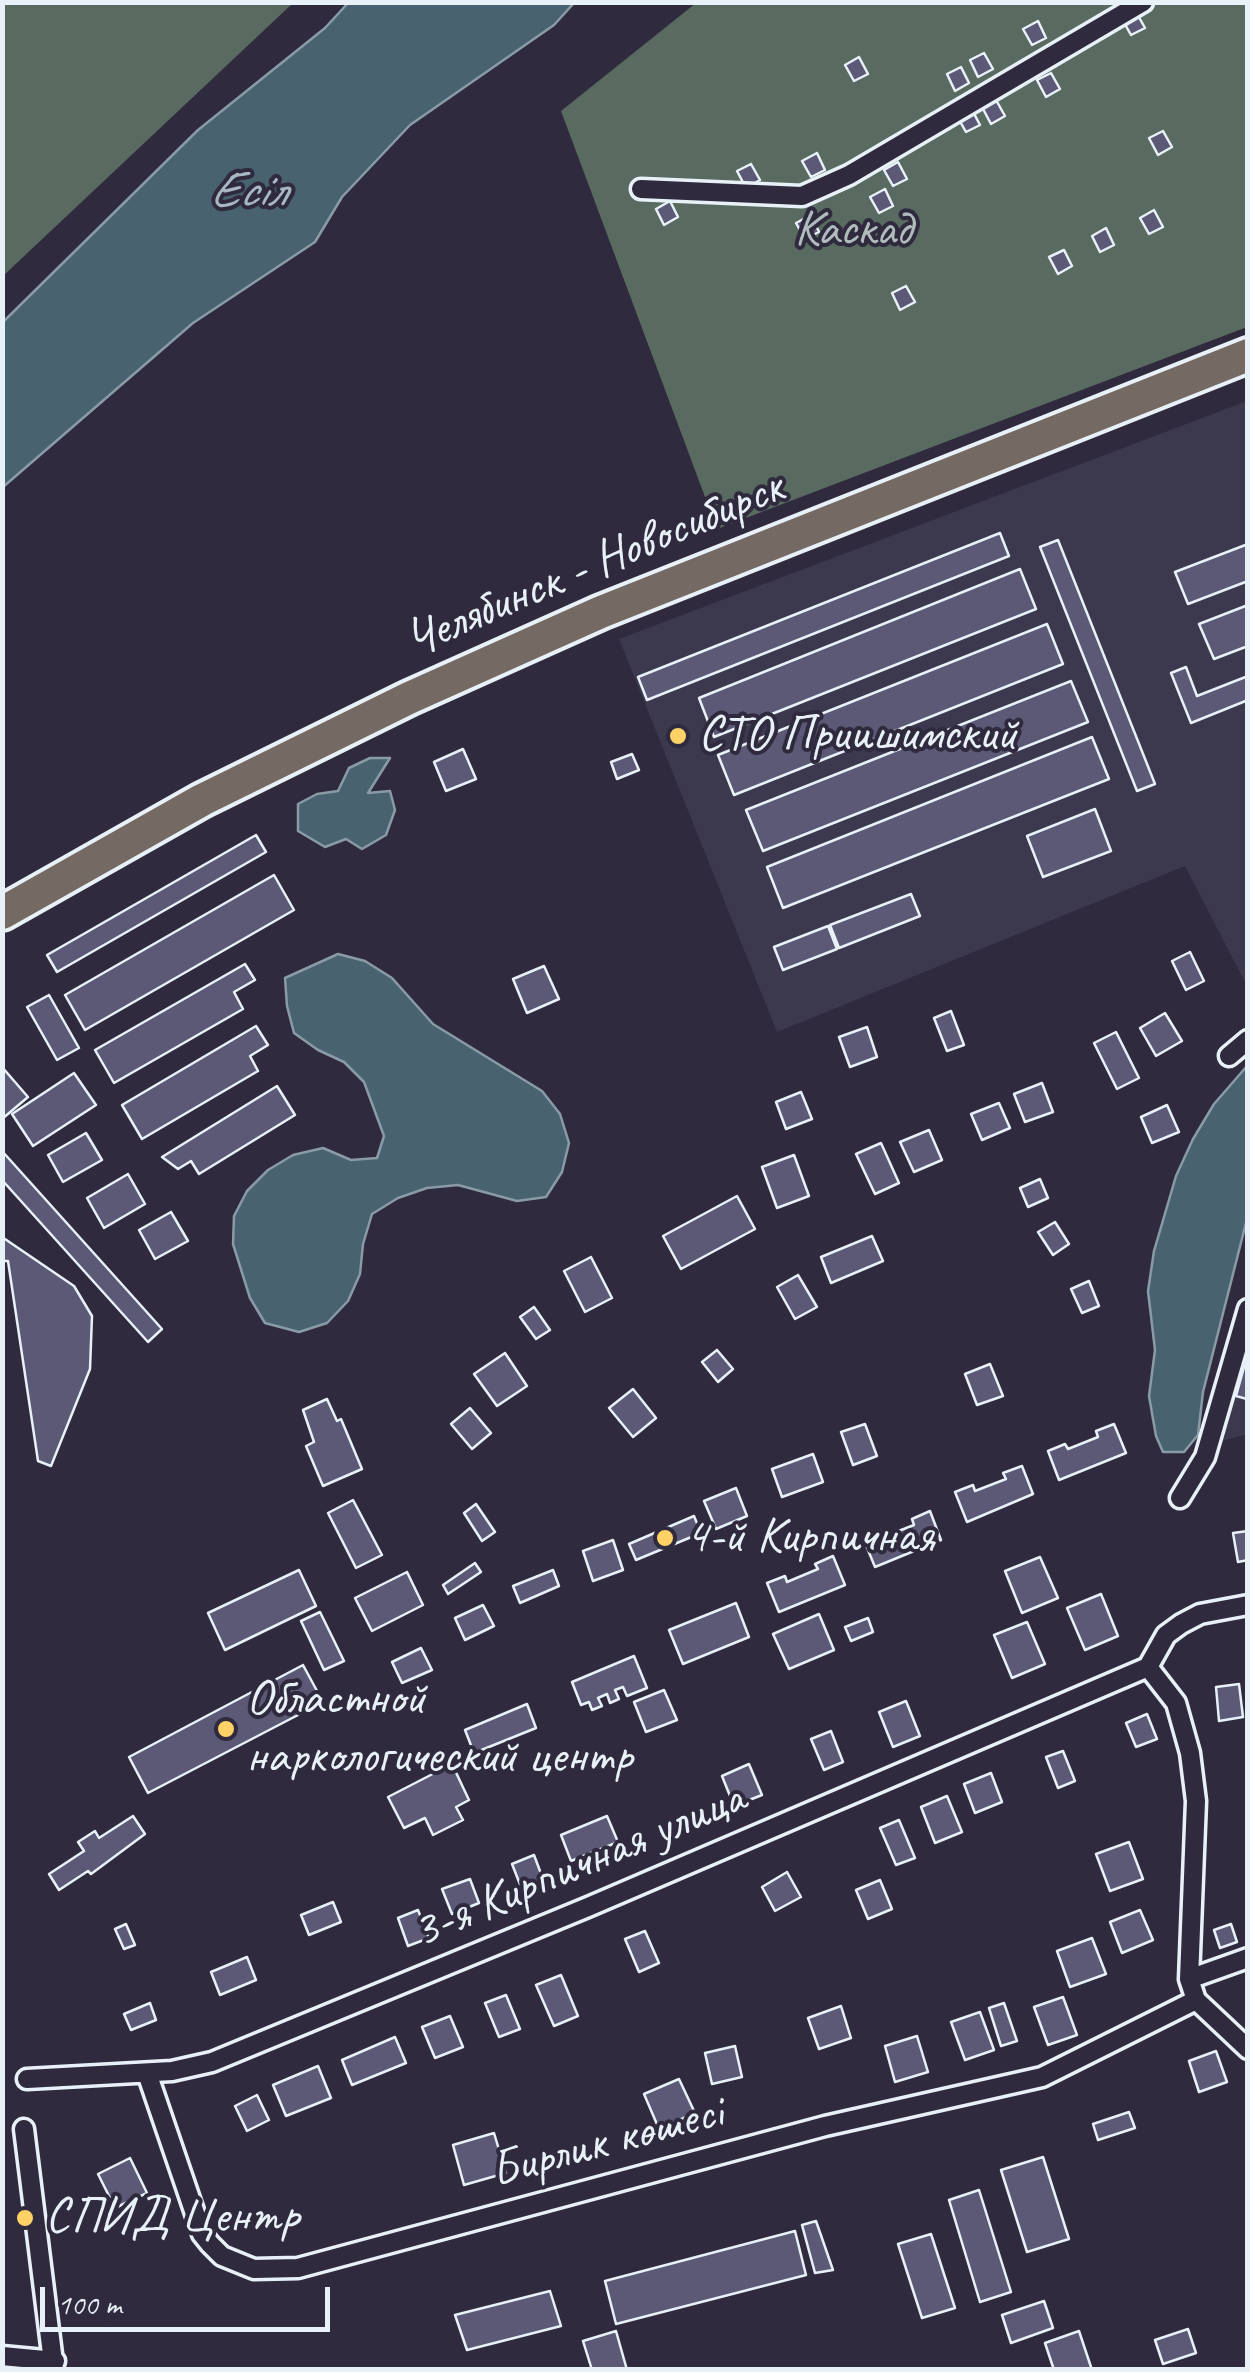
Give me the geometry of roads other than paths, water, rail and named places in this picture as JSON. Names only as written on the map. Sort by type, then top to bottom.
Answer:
[{"type":"highway","name":"Челябинск - Новосибирск","points":[[2,914],[202,800],[426,690],[601,612],[1248,355]]},
{"type":"street","points":[[641,189],[802,196],[849,176],[1143,2]]},
{"type":"street","points":[[1229,1056],[1248,1040]]},
{"type":"street","points":[[1180,1498],[1205,1458],[1248,1310]]},
{"type":"street","points":[[1248,1605],[1200,1614],[1181,1624],[1166,1635],[1148,1667],[1176,1704],[1190,1754],[1196,1801],[1189,1979],[1196,2000],[1248,2049]]},
{"type":"street","name":"3-я Кирпичная улица","points":[[26,2079],[147,2073],[212,2062],[570,1915],[1148,1667]]},
{"type":"street","points":[[1189,1979],[1248,1958]]},
{"type":"street","name":"Бирлик көшесі","points":[[147,2073],[202,2234],[222,2256],[254,2269],[298,2268],[826,2126],[1042,2077],[1196,2000]]},
{"type":"street","points":[[2,2356],[55,2366],[24,2129]]},
{"type":"water","name":"Есіл","points":[[348,3],[574,3],[554,25],[410,125],[342,197],[315,242],[193,323],[3,487],[3,322],[198,130],[325,28]]},
{"type":"water","points":[[370,758],[390,758],[368,793],[390,791],[395,810],[386,835],[362,849],[346,839],[325,847],[298,831],[298,804],[317,794],[338,791],[349,768]]},
{"type":"water","points":[[338,954],[365,961],[392,978],[433,1024],[542,1091],[560,1114],[569,1143],[562,1172],[546,1197],[517,1201],[458,1185],[427,1188],[398,1198],[372,1214],[360,1274],[348,1301],[327,1323],[299,1332],[265,1323],[250,1298],[233,1244],[234,1216],[247,1191],[268,1170],[293,1155],[323,1148],[351,1160],[377,1158],[384,1136],[364,1082],[344,1062],[294,1033],[287,1006],[285,978]]},
{"type":"water","points":[[1247,1066],[1247,1219],[1203,1392],[1198,1435],[1184,1452],[1163,1452],[1149,1396],[1155,1350],[1148,1291],[1154,1251],[1176,1176],[1193,1139],[1214,1104]]},
{"type":"place","name":"СТО Приишимский","points":[[678,736]]},
{"type":"place","name":"4-й Кирпичная","points":[[665,1538]]},
{"type":"place","name":"Областной наркологический центр","points":[[226,1729]]},
{"type":"place","name":"СПИД Центр","points":[[25,2218]]},
{"type":"park label","name":"Каскад","points":[[853,231]]}]
